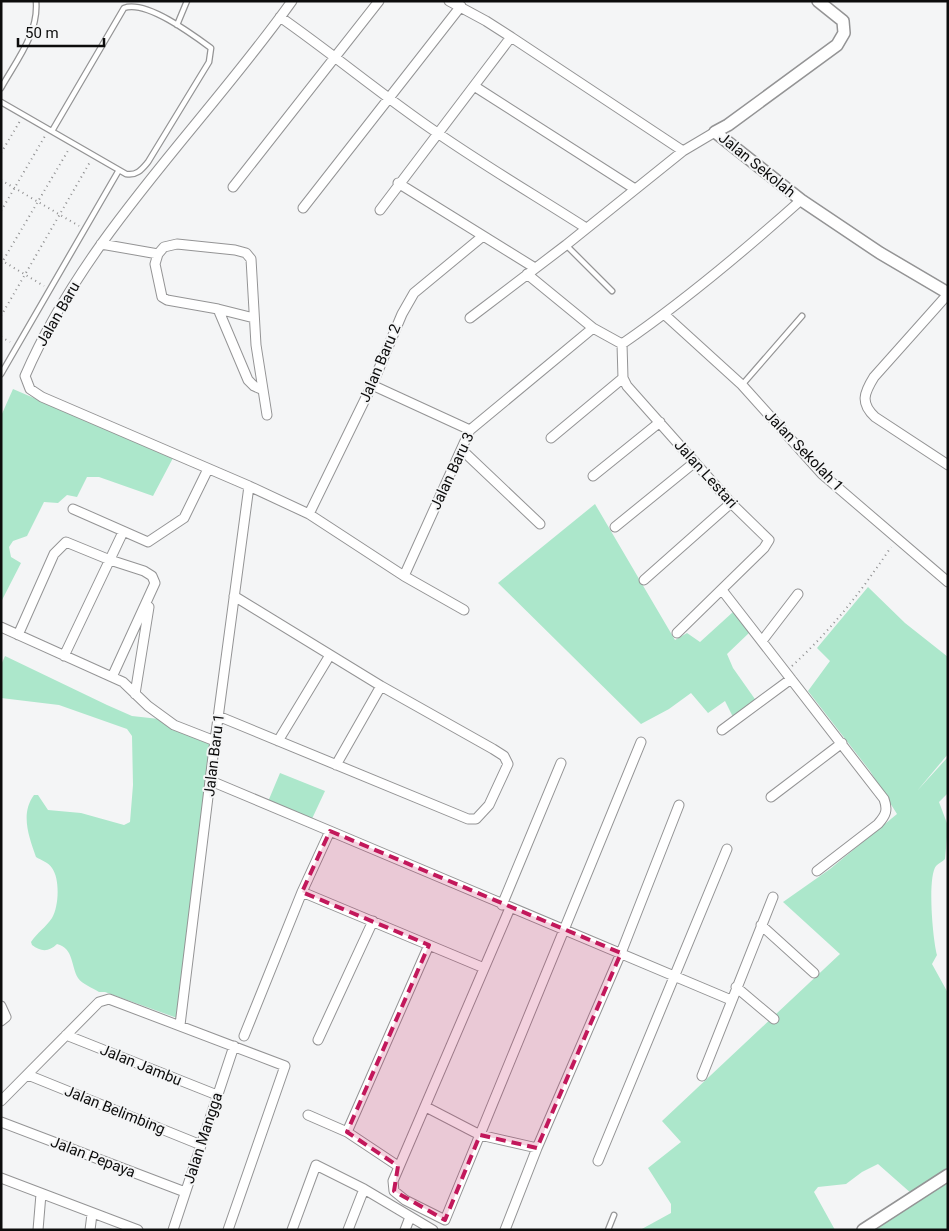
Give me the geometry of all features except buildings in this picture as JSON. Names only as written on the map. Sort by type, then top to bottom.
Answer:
[{"type":"street","name":"Jalan Baru","points":[[292,1],[128,205],[101,244],[33,357],[25,376],[30,389],[42,397],[249,486],[309,514],[404,576],[464,610]]},
{"type":"street","points":[[233,187],[337,57],[379,1]]},
{"type":"street","points":[[449,1],[461,6],[510,37],[683,151]]},
{"type":"street","name":"Jalan Sekolah","points":[[818,1],[843,21],[844,33],[836,45],[728,125],[715,132],[801,200],[948,294]]},
{"type":"street","points":[[303,208],[461,6]]},
{"type":"street","points":[[280,17],[337,57],[388,98],[436,132],[586,228]]},
{"type":"street","points":[[380,210],[436,132],[474,86],[510,37]]},
{"type":"street","points":[[474,86],[635,189]]},
{"type":"street","points":[[470,318],[566,245],[683,151],[715,132]]},
{"type":"street","points":[[398,183],[535,268]]},
{"type":"street","points":[[622,344],[665,315],[729,264],[801,200]]},
{"type":"street","name":"Jalan Baru 2","points":[[309,514],[372,385],[391,337],[414,293],[483,236]]},
{"type":"street","points":[[101,244],[158,254]]},
{"type":"street","points":[[254,318],[218,309],[167,300],[162,297],[155,264],[158,254],[164,247],[177,244],[230,249],[246,253],[251,259],[254,318],[267,415]]},
{"type":"street","points":[[527,274],[593,328],[622,344]]},
{"type":"street","points":[[948,294],[874,377],[865,391],[863,402],[875,417],[948,464]]},
{"type":"street","points":[[218,309],[248,380],[254,386],[263,390]]},
{"type":"street","name":"Jalan Sekolah 1","points":[[665,315],[742,385],[822,474],[948,582]]},
{"type":"street","name":"Jalan Baru 3","points":[[404,576],[470,430],[593,328]]},
{"type":"street","points":[[551,438],[622,378],[622,344]]},
{"type":"street","name":"Jalan Lestari","points":[[622,378],[731,503],[768,538],[769,542],[722,590]]},
{"type":"street","points":[[372,385],[470,430]]},
{"type":"street","points":[[593,476],[660,422]]},
{"type":"street","points":[[462,450],[540,524]]},
{"type":"street","points":[[615,527],[695,462]]},
{"type":"street","points":[[73,509],[148,542],[184,518],[208,469]]},
{"type":"street","name":"Jalan Baru 1","points":[[180,1025],[218,716],[249,486]]},
{"type":"street","points":[[644,580],[731,503]]},
{"type":"street","points":[[64,656],[123,532]]},
{"type":"street","points":[[18,635],[54,554],[66,542],[110,560],[144,571],[152,576],[155,583],[112,677]]},
{"type":"street","points":[[677,633],[722,590],[884,799],[887,808],[886,816],[817,871]]},
{"type":"street","points":[[762,642],[798,594]]},
{"type":"street","points":[[218,716],[468,819],[476,819],[489,805],[506,772],[508,764],[504,756],[381,686],[234,596]]},
{"type":"street","points":[[135,694],[150,597]]},
{"type":"street","points":[[1,627],[123,682],[174,726],[215,741]]},
{"type":"street","points":[[278,741],[330,655]]},
{"type":"street","points":[[722,730],[788,676]]},
{"type":"street","points":[[336,765],[381,686]]},
{"type":"street","points":[[561,763],[484,968],[426,1108],[398,1166],[393,1181],[394,1191],[405,1200],[445,1220],[566,931],[641,742]]},
{"type":"street","points":[[771,798],[842,743]]},
{"type":"street","points":[[211,781],[732,1000]]},
{"type":"street","points":[[504,1230],[537,1148],[621,953],[679,805]]},
{"type":"street","points":[[244,1036],[302,892],[330,831]]},
{"type":"street","points":[[598,1161],[726,849]]},
{"type":"street","points":[[302,892],[484,968]]},
{"type":"street","points":[[702,1076],[773,897]]},
{"type":"street","points":[[318,1040],[373,921]]},
{"type":"street","points":[[761,925],[814,972]]},
{"type":"street","points":[[347,1132],[429,945]]},
{"type":"street","points":[[736,987],[774,1019]]},
{"type":"street","points":[[1,1101],[99,1002],[109,999],[285,1066],[228,1230]]},
{"type":"street","points":[[1,1006],[6,1016],[1,1021]]},
{"type":"street","name":"Jalan Jambu","points":[[66,1035],[217,1095]]},
{"type":"street","name":"Jalan Mangga","points":[[173,1230],[234,1046]]},
{"type":"street","name":"Jalan Belimbing","points":[[28,1075],[201,1145]]},
{"type":"street","points":[[426,1108],[480,1135],[537,1148]]},
{"type":"street","points":[[308,1115],[347,1132],[398,1166]]},
{"type":"street","name":"Jalan Pepaya","points":[[1,1122],[185,1192]]},
{"type":"street","points":[[292,1230],[316,1166],[364,1189],[433,1230]]},
{"type":"street","points":[[863,1230],[948,1175]]},
{"type":"street","points":[[1,1178],[138,1230]]},
{"type":"street","points":[[348,1230],[364,1189]]},
{"type":"street","points":[[38,1230],[41,1194]]},
{"type":"street","points":[[90,1230],[92,1214]]},
{"type":"street","points":[[405,1230],[410,1217]]},
{"type":"lane","points":[[1,88],[30,37],[37,16],[36,1]]},
{"type":"lane","points":[[177,25],[187,1]]},
{"type":"lane","points":[[1,102],[126,174],[136,173],[148,162],[209,62],[211,48],[152,10],[130,5],[124,8],[51,130]]},
{"type":"lane","points":[[1,374],[120,170]]},
{"type":"lane","points":[[566,245],[612,291]]},
{"type":"lane","points":[[742,385],[802,316]]},
{"type":"lane","points":[[608,1230],[614,1215]]},
{"type":"path","points":[[1,153],[23,115]]},
{"type":"path","points":[[1,212],[51,130]]},
{"type":"path","points":[[50,289],[2,262],[72,143]]},
{"type":"path","points":[[1,316],[94,156]]},
{"type":"path","points":[[1,180],[85,230]]},
{"type":"path","points":[[788,676],[858,597],[896,539]]},
{"type":"highlighted area","points":[[330,831],[621,953],[537,1148],[480,1135],[445,1220],[394,1191],[398,1166],[347,1132],[429,945],[302,892]]},
{"type":"green space","points":[[13,389],[173,458],[153,496],[99,477],[87,477],[77,497],[67,495],[58,503],[44,502],[27,536],[13,541],[9,547],[11,557],[21,563],[1,602],[1,416]]},
{"type":"green space","points":[[595,504],[675,640],[687,633],[700,642],[733,612],[750,632],[727,654],[733,668],[757,702],[734,719],[725,701],[708,713],[691,693],[669,709],[641,724],[498,583]]},
{"type":"green space","points":[[868,587],[905,623],[948,657],[948,754],[917,791],[947,758],[948,793],[939,802],[948,826],[945,859],[936,866],[933,873],[931,895],[937,955],[932,964],[948,993],[948,1167],[912,1194],[878,1164],[862,1172],[846,1184],[818,1187],[814,1192],[835,1230],[640,1230],[671,1213],[671,1204],[648,1168],[681,1142],[662,1121],[840,954],[783,902],[830,869],[897,814],[870,771],[808,691],[830,661],[817,648]]},
{"type":"green space","points":[[5,656],[132,716],[159,719],[211,743],[177,1018],[105,992],[99,992],[85,984],[78,978],[69,954],[62,946],[57,944],[51,949],[45,950],[32,945],[33,939],[52,918],[58,893],[55,873],[49,865],[36,857],[31,842],[27,826],[27,810],[30,802],[34,795],[38,795],[48,810],[81,813],[124,825],[130,822],[133,785],[132,736],[127,729],[59,705],[1,698],[1,665]]},
{"type":"green space","points":[[280,773],[325,791],[310,823],[267,804]]},
{"type":"green space","points":[[948,1182],[948,1230],[871,1230]]}]
